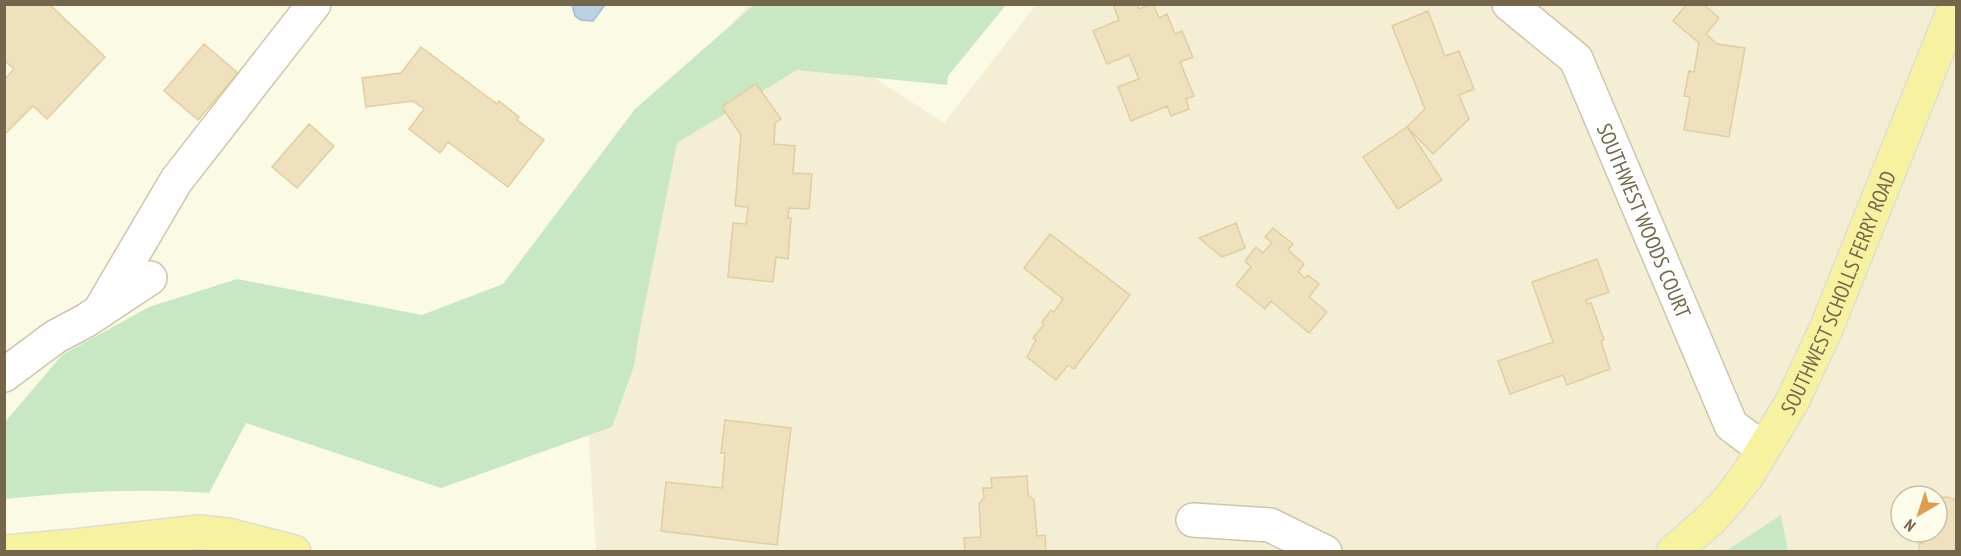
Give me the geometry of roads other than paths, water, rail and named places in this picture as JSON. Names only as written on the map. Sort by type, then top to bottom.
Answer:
[{"type":"main road","name":"SOUTHWEST SCHOLLS FERRY ROAD","points":[[1673,552],[1725,504],[1747,476],[1792,402],[1822,338],[1956,4]]},
{"type":"main road","points":[[5,552],[199,532],[228,535],[294,552]]},
{"type":"street","points":[[99,312],[176,181],[314,4]]},
{"type":"street","name":"SOUTHWEST WOODS COURT","points":[[1509,4],[1576,59],[1731,425],[1763,449]]},
{"type":"street","points":[[4,375],[56,337],[150,278]]},
{"type":"street","points":[[1193,520],[1270,525],[1324,552]]},
{"type":"water","points":[[572,4],[605,5],[593,21],[581,20],[575,16]]}]
